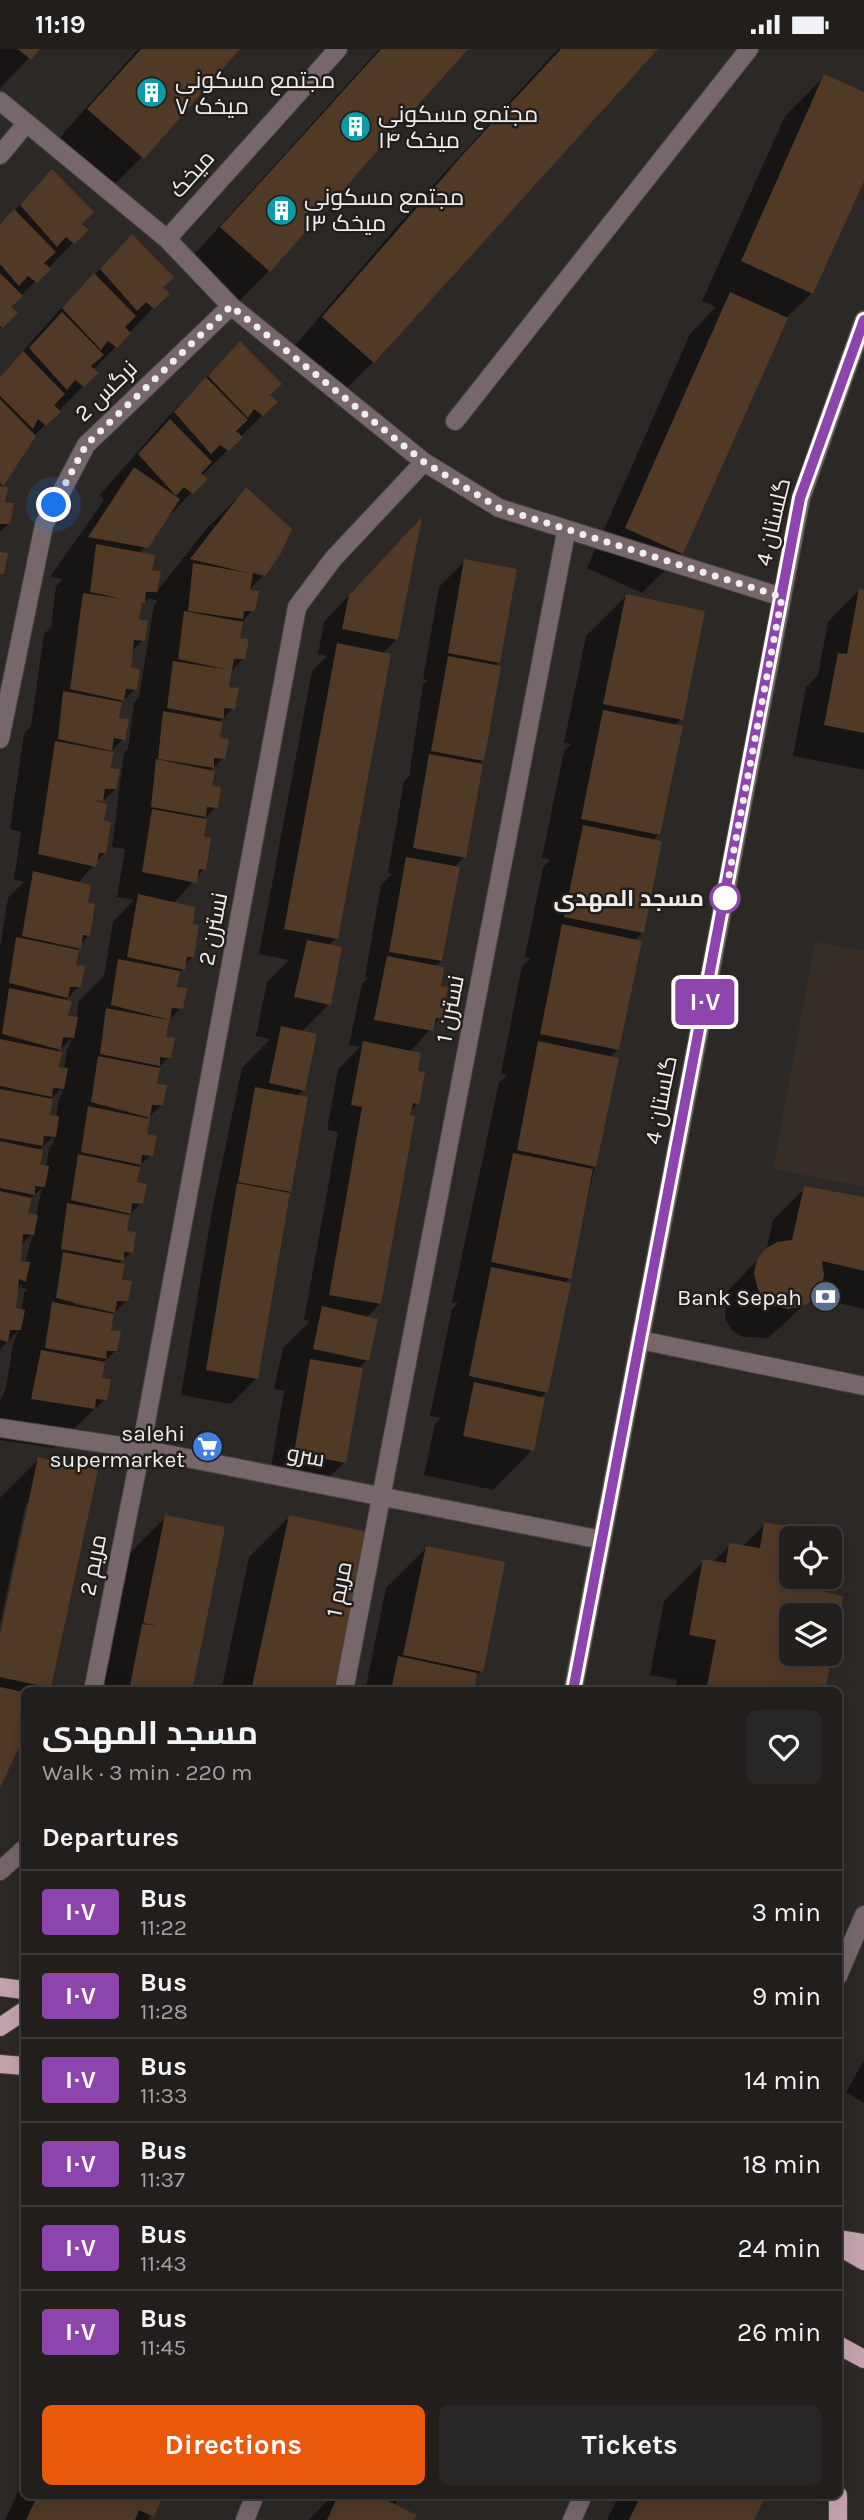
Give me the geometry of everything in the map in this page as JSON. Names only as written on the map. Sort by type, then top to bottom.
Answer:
[{"type":"main road","points":[[0,1987],[21,1990]]},
{"type":"main road","points":[[0,2027],[21,2013]]},
{"type":"main road","points":[[0,2064],[21,2066]]},
{"type":"main road","points":[[842,2240],[864,2243]]},
{"type":"main road","points":[[842,2248],[864,2261]]},
{"type":"main road","points":[[842,2347],[864,2359]]},
{"type":"main road","points":[[838,2499],[838,2520]]},
{"type":"street","name":"میخک","points":[[167,239],[338,49]]},
{"type":"street","points":[[456,421],[749,49]]},
{"type":"street","points":[[0,100],[167,239],[231,306],[424,462],[499,508],[566,532],[782,597]]},
{"type":"street","points":[[0,155],[26,124]]},
{"type":"street","name":"نرگس 2","points":[[0,739],[44,525],[86,445],[231,306]]},
{"type":"street","name":"گلستان 4","points":[[574,1687],[800,498],[864,320]]},
{"type":"street","name":"نسترن 2","points":[[141,1449],[298,607],[332,559],[424,462]]},
{"type":"street","name":"نسترن 1","points":[[381,1496],[566,532]]},
{"type":"street","points":[[640,1340],[864,1386]]},
{"type":"street","name":"سرو","points":[[0,1428],[141,1449],[602,1541]]},
{"type":"street","name":"مریم 2","points":[[94,1687],[141,1449]]},
{"type":"street","name":"مریم 1","points":[[346,1687],[381,1496]]},
{"type":"street","points":[[0,1871],[21,1852]]},
{"type":"street","points":[[842,1967],[864,1915]]},
{"type":"street","points":[[244,2520],[253,2499]]},
{"type":"street","points":[[572,2520],[581,2499]]},
{"type":"shaded area","points":[[815,942],[864,951],[864,1187],[773,1169]]},
{"type":"building","points":[[18,49],[40,49],[31,60]]},
{"type":"building","name":"مجتمع مسکونی میخک ۷","points":[[141,49],[240,49],[144,159],[87,109]]},
{"type":"building","points":[[381,49],[468,49],[270,272],[220,227]]},
{"type":"building","points":[[561,49],[658,49],[374,363],[322,317],[466,151]]},
{"type":"building","points":[[824,74],[864,92],[864,181],[813,294],[741,261]]},
{"type":"building","points":[[52,169],[94,212],[82,224],[89,230],[74,244],[66,237],[57,247],[20,205]]},
{"type":"building","points":[[14,209],[56,252],[44,263],[51,269],[37,283],[28,276],[19,286],[0,264],[0,224]]},
{"type":"building","points":[[132,234],[174,277],[163,288],[170,294],[154,309],[146,302],[137,311],[100,269]]},
{"type":"building","points":[[0,273],[23,296],[11,307],[18,313],[3,328],[0,326]]},
{"type":"building","points":[[94,273],[136,316],[125,327],[131,333],[117,348],[108,341],[101,350],[62,308]]},
{"type":"building","points":[[730,292],[788,318],[683,554],[625,528]]},
{"type":"building","points":[[62,312],[104,355],[91,366],[99,373],[84,387],[75,380],[67,390],[29,348]]},
{"type":"building","points":[[240,341],[282,384],[270,395],[278,402],[263,416],[254,409],[248,418],[208,376]]},
{"type":"building","points":[[23,351],[65,394],[54,405],[61,412],[46,426],[38,419],[33,429],[0,396],[0,377]]},
{"type":"building","points":[[206,377],[248,420],[236,431],[243,437],[229,451],[220,445],[211,454],[174,412]]},
{"type":"building","points":[[0,399],[36,436],[4,485],[0,484]]},
{"type":"building","points":[[170,419],[212,462],[201,473],[208,479],[193,494],[184,487],[176,496],[138,454]]},
{"type":"building","points":[[134,467],[180,499],[148,548],[88,537]]},
{"type":"building","points":[[0,486],[8,487],[5,502],[14,503],[10,524],[0,524]]},
{"type":"building","points":[[246,487],[292,529],[281,553],[265,576],[253,573],[250,590],[259,591],[255,611],[244,611],[243,619],[188,611],[193,563],[249,573],[190,559]]},
{"type":"building","points":[[422,517],[398,640],[342,629],[349,595]]},
{"type":"building","points":[[96,544],[155,555],[152,570],[161,571],[157,592],[146,592],[145,604],[142,603],[139,619],[148,621],[145,641],[134,640],[131,668],[140,669],[137,690],[126,689],[124,701],[70,689],[83,593],[123,599],[90,592]]},
{"type":"building","points":[[0,552],[8,553],[4,574],[0,574]]},
{"type":"building","points":[[464,559],[517,569],[500,663],[448,653]]},
{"type":"building","points":[[859,588],[864,590],[864,733],[824,725],[838,653],[847,654]]},
{"type":"building","points":[[626,594],[705,611],[683,720],[603,704]]},
{"type":"building","points":[[184,611],[243,622],[240,638],[249,639],[245,659],[234,659],[229,687],[239,688],[235,709],[224,708],[224,719],[167,708],[173,661],[229,670],[178,659]]},
{"type":"building","points":[[337,643],[391,654],[338,939],[284,929]]},
{"type":"building","points":[[448,656],[501,666],[484,761],[431,751]]},
{"type":"building","points":[[63,691],[122,702],[119,718],[129,719],[125,740],[114,738],[112,751],[58,739]]},
{"type":"building","points":[[603,710],[683,726],[660,835],[581,819]]},
{"type":"building","points":[[163,711],[223,722],[220,738],[229,739],[225,759],[214,758],[214,768],[158,759]]},
{"type":"building","points":[[55,741],[114,752],[110,768],[120,769],[116,789],[105,789],[103,802],[90,799],[107,804],[104,820],[111,823],[106,853],[99,853],[96,867],[38,854]]},
{"type":"building","points":[[429,754],[483,764],[466,858],[413,848]]},
{"type":"building","points":[[156,759],[215,771],[212,786],[221,787],[218,808],[207,807],[206,817],[151,807]]},
{"type":"building","points":[[152,809],[207,819],[204,836],[211,838],[206,870],[199,869],[197,883],[142,872]]},
{"type":"building","points":[[583,825],[662,841],[644,933],[564,917]]},
{"type":"building","points":[[406,857],[460,867],[442,961],[389,952]]},
{"type":"building","points":[[33,871],[91,885],[88,902],[95,904],[90,936],[83,935],[81,949],[22,936]]},
{"type":"building","points":[[138,894],[195,907],[193,924],[199,925],[194,957],[187,957],[185,970],[127,957]]},
{"type":"building","points":[[562,924],[642,941],[619,1050],[540,1034]]},
{"type":"building","points":[[16,937],[79,950],[76,965],[85,966],[81,987],[70,987],[68,998],[9,983]]},
{"type":"building","points":[[307,940],[342,947],[331,1005],[294,997]]},
{"type":"building","points":[[387,956],[444,967],[441,986],[448,987],[442,1019],[436,1018],[433,1031],[374,1020]]},
{"type":"building","points":[[118,959],[180,971],[177,987],[187,988],[183,1009],[172,1008],[170,1020],[111,1005]]},
{"type":"building","points":[[9,988],[72,1001],[68,1016],[78,1017],[74,1038],[63,1037],[61,1050],[2,1034]]},
{"type":"building","points":[[106,1008],[169,1020],[166,1037],[175,1038],[171,1058],[160,1057],[160,1066],[100,1054]]},
{"type":"building","points":[[281,1026],[317,1034],[305,1091],[269,1083]]},
{"type":"building","points":[[0,1039],[62,1052],[59,1067],[68,1068],[64,1089],[53,1088],[52,1097],[0,1086]]},
{"type":"building","points":[[363,1041],[421,1053],[418,1071],[425,1072],[419,1105],[413,1103],[410,1115],[415,1116],[381,1304],[329,1295],[362,1107],[351,1105]]},
{"type":"building","points":[[538,1041],[619,1058],[596,1167],[517,1150]]},
{"type":"building","points":[[98,1056],[160,1068],[157,1084],[167,1085],[163,1105],[152,1105],[150,1118],[91,1102]]},
{"type":"building","points":[[255,1087],[308,1097],[291,1192],[238,1182]]},
{"type":"building","points":[[0,1089],[53,1099],[50,1115],[59,1116],[56,1137],[44,1136],[43,1146],[0,1138]]},
{"type":"building","points":[[88,1106],[150,1119],[147,1134],[157,1136],[153,1156],[142,1155],[141,1165],[81,1152]]},
{"type":"building","points":[[0,1141],[43,1150],[40,1165],[49,1166],[45,1187],[35,1186],[35,1195],[0,1188]]},
{"type":"building","points":[[513,1153],[593,1169],[571,1279],[491,1262]]},
{"type":"building","points":[[78,1154],[140,1167],[137,1182],[147,1184],[143,1204],[132,1203],[131,1214],[71,1200]]},
{"type":"building","points":[[237,1183],[290,1193],[258,1379],[206,1370]]},
{"type":"building","points":[[804,1186],[864,1197],[864,1271],[822,1261],[824,1275],[821,1289],[813,1300],[801,1307],[788,1309],[775,1306],[763,1298],[754,1273],[757,1260],[765,1249],[777,1242],[792,1240]]},
{"type":"building","points":[[0,1191],[32,1198],[28,1213],[38,1215],[34,1235],[23,1234],[21,1261],[30,1262],[26,1282],[19,1279],[16,1308],[25,1310],[21,1330],[10,1330],[8,1342],[0,1340]]},
{"type":"building","points":[[67,1203],[130,1215],[127,1231],[136,1232],[133,1253],[124,1252],[124,1261],[61,1249]]},
{"type":"building","points":[[63,1252],[125,1264],[122,1280],[132,1281],[128,1301],[117,1301],[115,1313],[56,1298]]},
{"type":"building","points":[[491,1267],[571,1283],[548,1393],[469,1376]]},
{"type":"building","points":[[52,1302],[114,1314],[111,1330],[121,1331],[117,1351],[106,1351],[107,1359],[45,1348]]},
{"type":"building","points":[[322,1306],[378,1319],[369,1361],[313,1349]]},
{"type":"building","points":[[41,1350],[105,1362],[102,1378],[111,1379],[107,1400],[96,1399],[95,1409],[31,1399]]},
{"type":"building","points":[[310,1359],[363,1368],[346,1463],[294,1453]]},
{"type":"building","points":[[474,1382],[545,1398],[534,1451],[463,1436]]},
{"type":"building","points":[[38,1457],[98,1470],[51,1687],[0,1677],[0,1634]]},
{"type":"building","points":[[165,1515],[225,1527],[193,1687],[130,1687],[142,1624],[158,1626],[143,1623]]},
{"type":"building","points":[[289,1515],[368,1532],[336,1687],[252,1687]]},
{"type":"building","points":[[764,1522],[786,1526],[779,1526],[779,1589],[821,1589],[843,1596],[842,1603],[779,1603],[779,1666],[830,1666],[826,1687],[707,1687],[716,1640],[689,1635],[703,1559],[726,1563],[729,1543],[760,1548]]},
{"type":"building","points":[[426,1546],[505,1562],[483,1672],[403,1655]]},
{"type":"building","points":[[398,1656],[477,1673],[475,1687],[392,1687]]},
{"type":"building","points":[[0,1687],[21,1691],[21,1743],[0,1788]]},
{"type":"building","points":[[36,2499],[162,2499],[154,2517],[139,2510],[135,2520],[26,2520]]},
{"type":"building","points":[[336,2499],[384,2499],[417,2515],[414,2520],[327,2520]]},
{"type":"building","points":[[639,2499],[764,2499],[754,2520],[629,2520]]},
{"type":"bus line","name":"۱۰۷","points":[[574,1687],[800,498],[864,320]]},
{"type":"place","name":"مجتمع مسکونی میخک ۷","points":[[152,93]]},
{"type":"place","name":"مجتمع مسکونی میخک ۱۴","points":[[355,127]]},
{"type":"place","name":"مجتمع مسکونی میخک ۱۳","points":[[281,210]]},
{"type":"place","name":"مسجد المهدی","points":[[725,898]]},
{"type":"place","name":"Bank Sepah","points":[[825,1297]]},
{"type":"place","name":"salehi supermarket","points":[[208,1446]]},
{"type":"route","points":[[54,505],[86,445],[231,306],[424,462],[499,508],[566,532],[782,597],[724,902],[725,898]]}]
